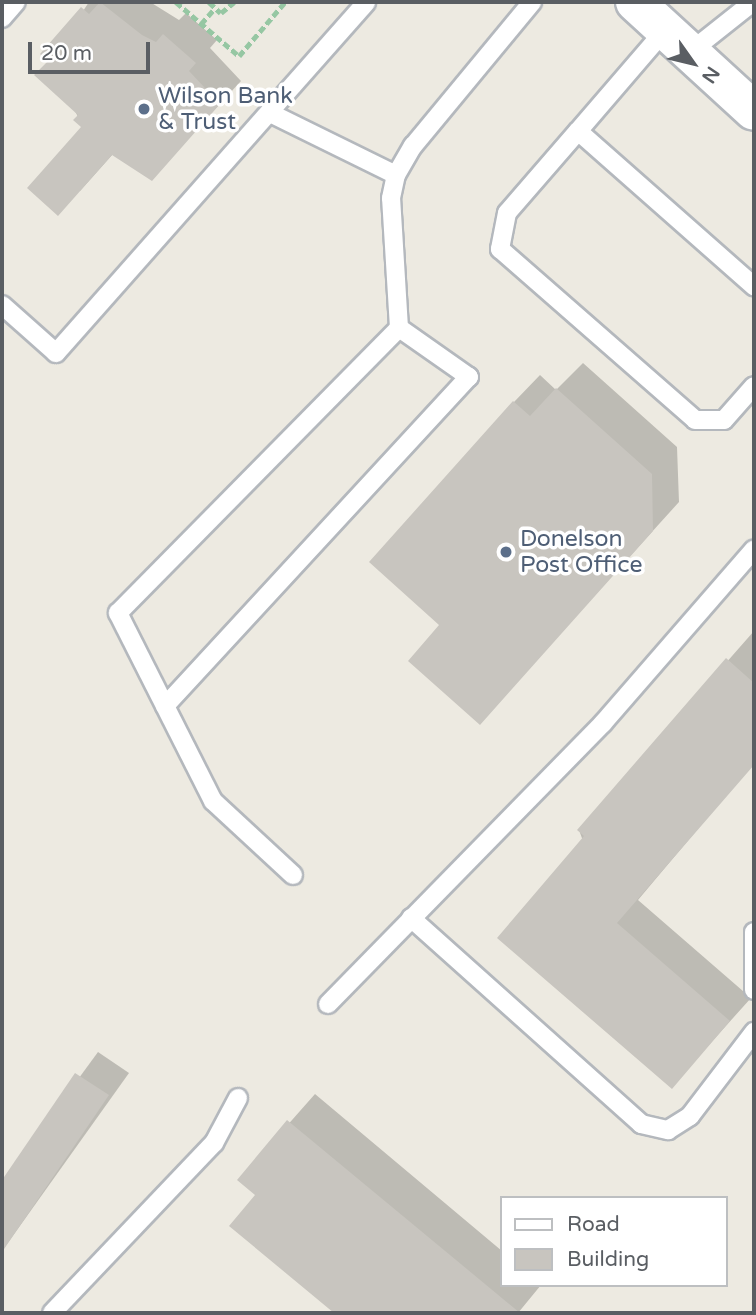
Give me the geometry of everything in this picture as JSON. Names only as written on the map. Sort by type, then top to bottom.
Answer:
[{"type":"main road","points":[[635,2],[754,111]]},
{"type":"lane","points":[[2,18],[16,2]]},
{"type":"lane","points":[[2,305],[56,353],[366,2]]},
{"type":"lane","points":[[293,875],[214,801],[118,613],[399,328],[391,198],[396,175],[413,146],[532,2]]},
{"type":"lane","points":[[753,2],[678,41],[578,131],[507,213],[500,249],[695,420],[724,420],[754,386]]},
{"type":"lane","points":[[270,113],[396,175]]},
{"type":"lane","points":[[578,131],[754,286]]},
{"type":"lane","points":[[165,706],[469,377],[399,328]]},
{"type":"lane","points":[[328,1004],[603,723],[754,549]]},
{"type":"lane","points":[[411,918],[641,1124],[668,1130],[690,1116],[754,1032]]},
{"type":"lane","points":[[754,932],[754,990]]},
{"type":"lane","points":[[52,1313],[214,1143],[238,1098]]},
{"type":"path","points":[[176,2],[239,56],[285,2]]},
{"type":"path","points":[[209,2],[213,10]]},
{"type":"path","points":[[213,10],[229,11],[234,2]]},
{"type":"path","points":[[201,24],[213,10]]},
{"type":"building","name":"Wilson Bank & Trust","points":[[100,2],[142,35],[156,42],[163,34],[196,63],[189,71],[220,104],[152,181],[112,155],[58,216],[27,188],[81,127],[73,120],[78,115],[34,75],[48,61],[40,54],[81,7],[89,14]]},
{"type":"building","name":"Donelson Post Office","points":[[556,388],[652,474],[653,531],[480,725],[408,661],[439,625],[369,562],[513,401],[530,416]]},
{"type":"building","points":[[726,658],[754,683],[754,765],[617,923],[730,1021],[672,1089],[497,938],[584,836],[577,830]]},
{"type":"building","points":[[75,1073],[109,1095],[2,1252],[2,1180]]},
{"type":"building","points":[[287,1120],[520,1313],[334,1313],[229,1226],[255,1195],[237,1180]]},
{"type":"place","name":"Wilson Bank & Trust","points":[[144,109]]},
{"type":"place","name":"Donelson Post Office","points":[[506,552]]}]
